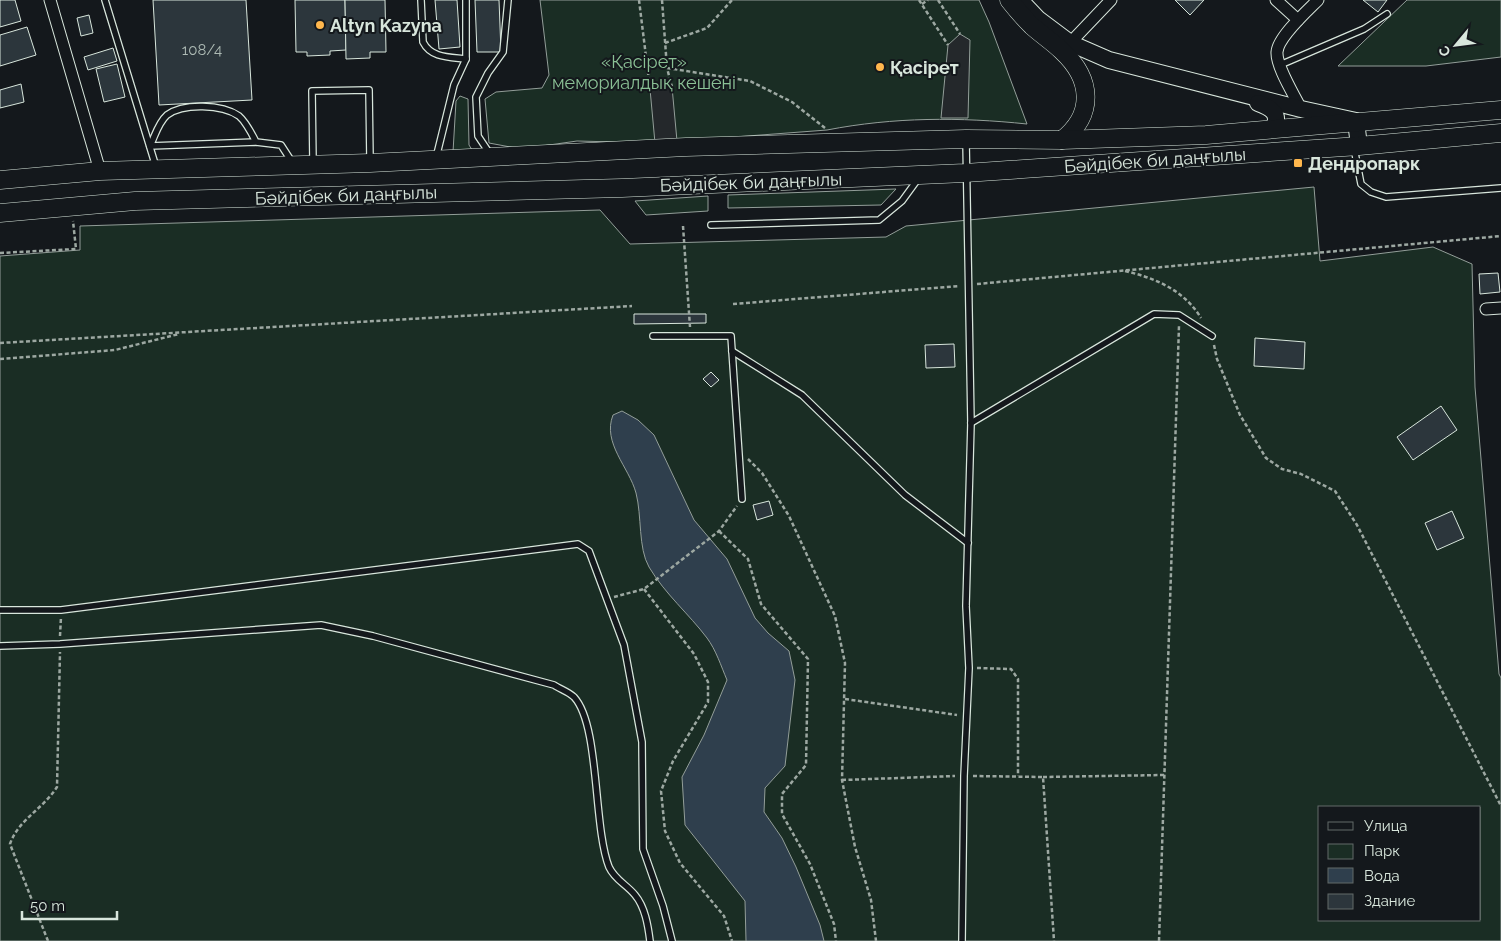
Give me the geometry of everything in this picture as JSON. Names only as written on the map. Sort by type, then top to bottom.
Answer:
[{"type":"main road","points":[[1009,0],[1031,26],[1062,51],[1073,63],[1084,82],[1086,100],[1082,119],[1073,131],[1062,140]]},
{"type":"main road","points":[[1020,0],[1038,19],[1070,43],[1109,60],[1301,110],[1356,121],[1356,146]]},
{"type":"main road","points":[[1206,86],[1269,107],[1277,117],[1273,129]]},
{"type":"main road","name":"Бәйдібек би даңғылы","points":[[0,180],[100,171],[493,158],[686,147],[966,139],[1062,140],[1206,136],[1356,121],[1501,110]]},
{"type":"main road","name":"Бәйдібек би даңғылы","points":[[0,213],[135,201],[622,188],[965,173],[1356,146],[1501,133]]},
{"type":"street","points":[[50,0],[100,171]]},
{"type":"street","points":[[1070,43],[1111,0]]},
{"type":"street","points":[[1276,0],[1298,20]]},
{"type":"street","points":[[1301,110],[1280,65],[1277,52],[1282,39],[1318,0]]},
{"type":"street","points":[[1486,308],[1501,308]]},
{"type":"lane","points":[[105,0],[157,169]]},
{"type":"lane","points":[[421,0],[423,42],[426,48],[431,53],[466,59]]},
{"type":"lane","points":[[436,159],[454,85],[466,59],[466,0]]},
{"type":"lane","points":[[493,158],[478,136],[476,97],[488,73],[503,52],[508,0]]},
{"type":"lane","points":[[1280,65],[1364,29],[1387,14]]},
{"type":"lane","points":[[313,164],[312,91],[369,90],[370,163]]},
{"type":"lane","points":[[150,146],[160,122],[168,114],[180,109],[205,107],[225,110],[239,116],[256,142]]},
{"type":"lane","points":[[962,941],[964,776],[969,668],[966,606],[970,423],[966,139]]},
{"type":"lane","points":[[150,146],[256,142],[281,145],[294,165]]},
{"type":"lane","points":[[1356,146],[1361,184],[1371,192],[1386,197],[1501,188]]},
{"type":"lane","points":[[711,225],[879,220],[902,201],[920,175]]},
{"type":"lane","points":[[970,423],[1154,314],[1180,315],[1212,336]]},
{"type":"lane","points":[[652,336],[731,336],[742,499]]},
{"type":"lane","points":[[732,351],[802,395],[905,495],[968,543]]},
{"type":"lane","points":[[0,610],[61,610],[578,544],[589,551],[624,645],[642,742],[643,849],[664,906],[672,941]]},
{"type":"lane","points":[[0,646],[60,644],[321,625],[373,636],[554,685],[574,697],[587,723],[606,854],[610,868],[619,882],[634,894],[643,908],[650,941]]},
{"type":"path","points":[[638,0],[650,89]]},
{"type":"path","points":[[662,0],[667,68],[672,87]]},
{"type":"path","points":[[666,43],[707,28],[732,0]]},
{"type":"path","points":[[919,0],[948,45]]},
{"type":"path","points":[[922,4],[928,0]]},
{"type":"path","points":[[938,0],[960,34]]},
{"type":"path","points":[[667,68],[750,81],[792,102],[827,130]]},
{"type":"path","points":[[0,253],[76,248],[72,207]]},
{"type":"path","points":[[683,226],[691,336]]},
{"type":"path","points":[[733,304],[968,285],[1501,236]]},
{"type":"path","points":[[1122,270],[1152,277],[1176,292],[1196,310],[1212,336],[1217,359],[1240,415],[1266,458],[1282,469],[1301,474],[1336,492],[1358,525],[1501,806]]},
{"type":"path","points":[[0,343],[632,306]]},
{"type":"path","points":[[1159,941],[1180,315]]},
{"type":"path","points":[[0,359],[114,350],[185,332]]},
{"type":"path","points":[[739,449],[762,473],[789,516],[835,616],[845,663],[842,780],[855,848],[871,900],[876,941]]},
{"type":"path","points":[[608,599],[645,587],[719,531],[742,499]]},
{"type":"path","points":[[719,531],[748,558],[761,604],[808,659],[806,765],[782,794],[782,814],[810,864],[834,924],[836,941]]},
{"type":"path","points":[[645,587],[694,654],[708,682],[708,702],[672,761],[661,791],[665,831],[680,863],[724,916],[732,941]]},
{"type":"path","points":[[48,941],[10,844],[15,830],[47,802],[57,787],[61,610]]},
{"type":"path","points":[[969,668],[1011,669],[1018,679],[1018,776]]},
{"type":"path","points":[[845,699],[967,717]]},
{"type":"path","points":[[842,780],[964,776],[1164,775]]},
{"type":"path","points":[[1043,777],[1054,941]]},
{"type":"green space","name":"«Қасірет» мемориалдық кешені","points":[[540,0],[979,0],[1027,124],[952,119],[877,123],[827,130],[655,143],[577,141],[521,149],[489,143],[485,99],[496,92],[542,88],[549,75]]},
{"type":"green space","points":[[1407,0],[1501,0],[1501,57],[1426,66],[1338,66]]},
{"type":"green space","points":[[460,96],[468,99],[469,145],[474,153],[453,152],[456,101]]},
{"type":"green space","points":[[1314,187],[1320,261],[1433,247],[1472,264],[1475,387],[1499,674],[1501,678],[1501,941],[0,941],[0,256],[80,250],[80,226],[600,210],[630,244],[886,237],[906,226]]},
{"type":"green space","points":[[896,189],[881,205],[728,208],[728,195]]},
{"type":"green space","points":[[708,196],[708,211],[646,215],[635,201]]},
{"type":"shaded area","points":[[960,34],[970,40],[968,118],[941,118],[948,45]]},
{"type":"shaded area","points":[[672,87],[677,141],[655,143],[650,89]]},
{"type":"water","points":[[622,411],[638,420],[654,435],[694,520],[727,559],[755,618],[768,633],[789,651],[795,680],[785,766],[765,788],[764,812],[782,838],[796,867],[820,925],[824,941],[746,941],[745,901],[685,825],[682,777],[704,735],[727,680],[710,643],[662,586],[649,567],[643,551],[636,493],[611,435],[613,415]]},
{"type":"building","points":[[0,0],[15,0],[21,21],[0,27]]},
{"type":"building","points":[[153,0],[246,0],[252,100],[159,105]]},
{"type":"building","name":"Altyn Kazyna","points":[[295,0],[345,0],[346,50],[330,51],[330,55],[307,56],[307,52],[296,52]]},
{"type":"building","points":[[345,0],[385,0],[386,52],[370,52],[370,58],[346,59]]},
{"type":"building","points":[[435,0],[457,0],[460,47],[439,49]]},
{"type":"building","points":[[475,0],[499,0],[501,52],[477,52]]},
{"type":"building","points":[[1175,0],[1204,0],[1190,15]]},
{"type":"building","points":[[1363,0],[1387,0],[1378,12]]},
{"type":"building","points":[[89,15],[93,33],[81,36],[77,18]]},
{"type":"building","points":[[27,27],[36,55],[0,66],[0,35]]},
{"type":"building","points":[[113,48],[117,61],[88,70],[84,57]]},
{"type":"building","points":[[117,64],[125,97],[104,102],[96,69]]},
{"type":"building","points":[[21,84],[24,102],[0,108],[0,90]]},
{"type":"building","points":[[1498,273],[1500,292],[1480,294],[1479,274]]},
{"type":"building","points":[[634,314],[706,314],[706,323],[634,324]]},
{"type":"building","points":[[1255,338],[1305,342],[1304,369],[1254,366]]},
{"type":"building","points":[[954,344],[955,367],[926,368],[925,345]]},
{"type":"building","points":[[711,372],[719,380],[711,387],[703,379]]},
{"type":"building","points":[[1441,406],[1457,430],[1413,460],[1397,437]]},
{"type":"building","points":[[769,501],[773,515],[757,520],[753,505]]},
{"type":"building","points":[[1452,511],[1464,538],[1437,550],[1425,523]]},
{"type":"place","name":"Altyn Kazyna","points":[[320,25]]},
{"type":"place","name":"Қасірет","points":[[880,67]]},
{"type":"place","name":"Дендропарк","points":[[1298,163]]}]
